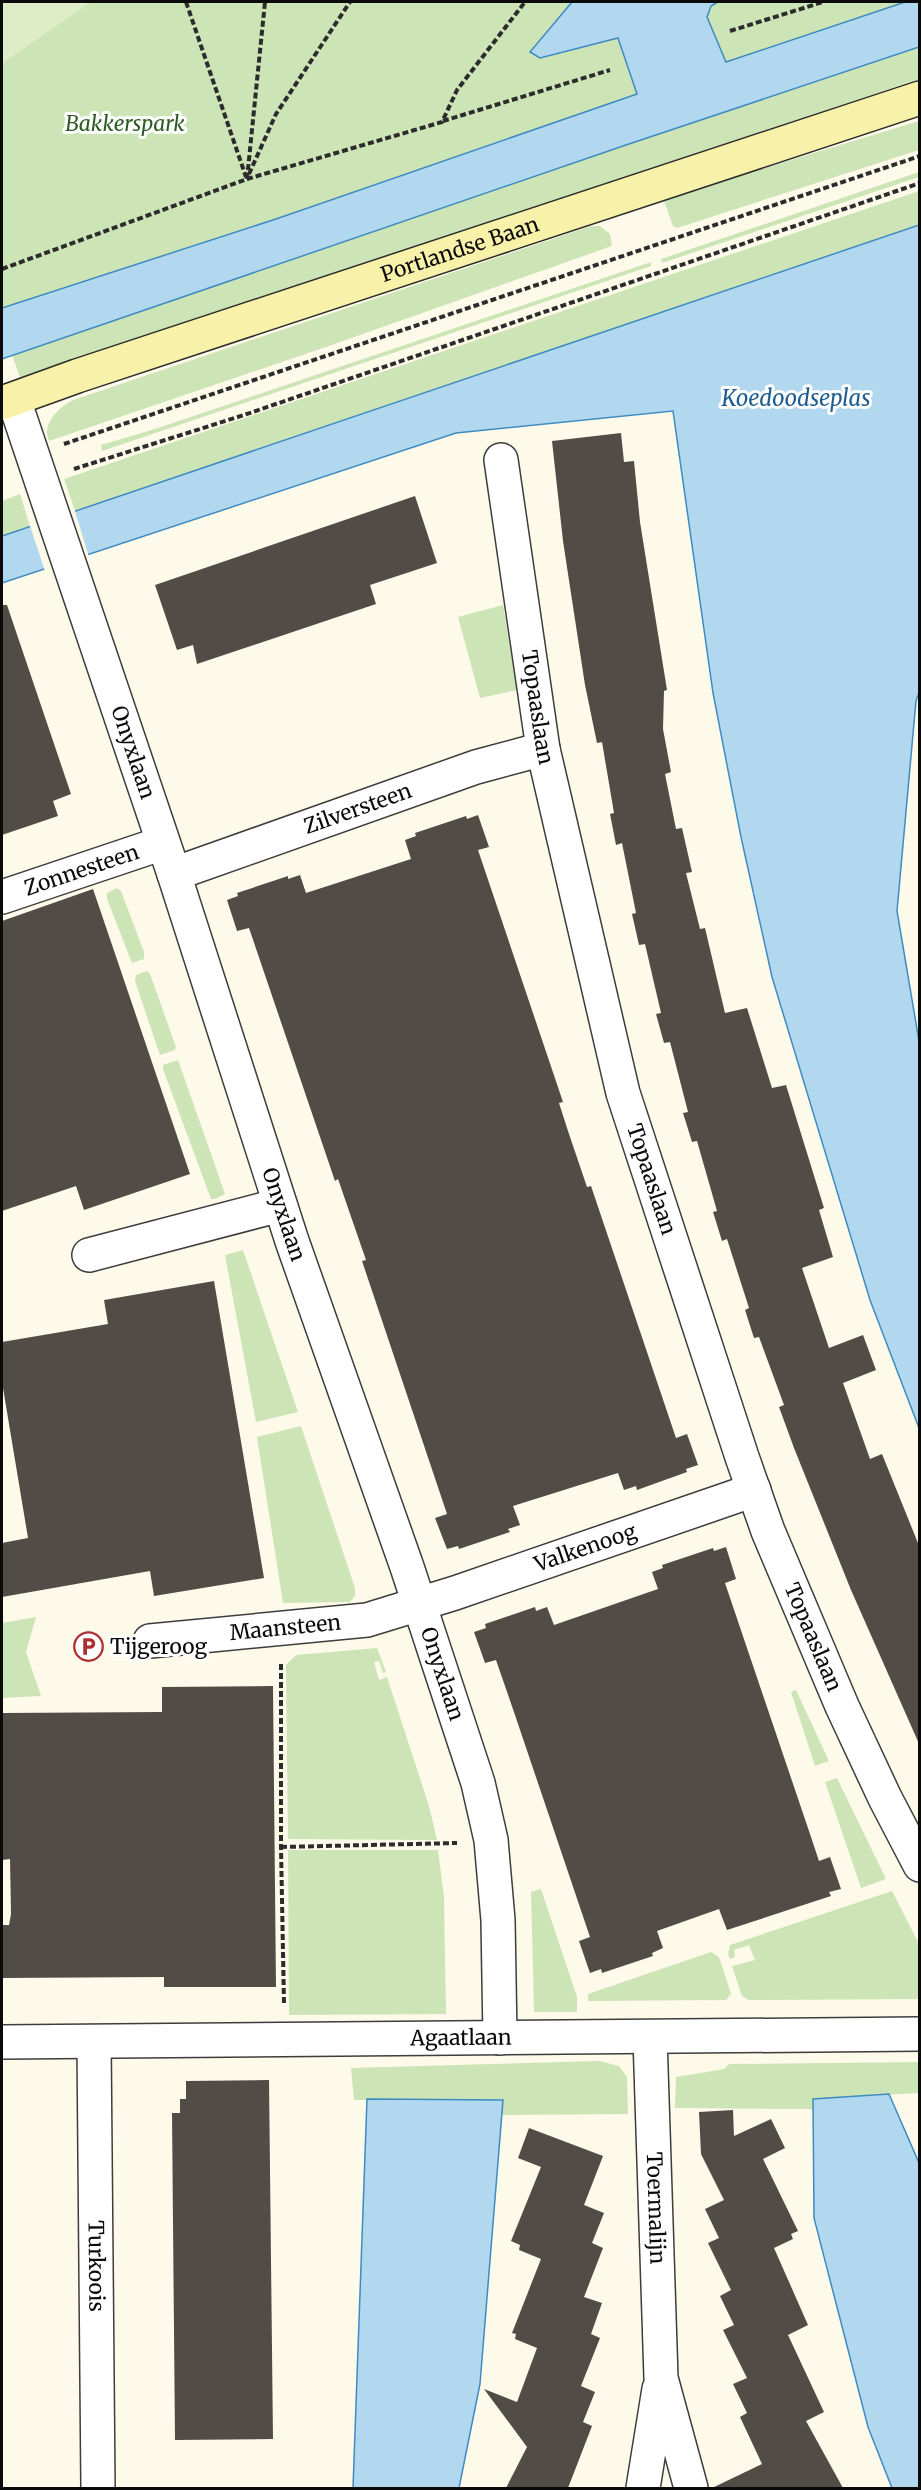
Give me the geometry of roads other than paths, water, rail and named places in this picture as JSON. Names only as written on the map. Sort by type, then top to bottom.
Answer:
[{"type":"street","name":"Portlandse Baan","points":[[8,402],[77,376],[920,98]]},
{"type":"street","name":"Onyxlaan","points":[[8,402],[39,477],[174,874],[280,1205],[407,1567],[478,1783],[491,1840],[498,1920],[500,2038]]},
{"type":"street","name":"Topaaslaan","points":[[501,460],[543,749],[623,1093],[768,1531],[842,1706],[885,1798],[920,1865]]},
{"type":"street","name":"Zilversteen","points":[[174,874],[476,767],[543,749]]},
{"type":"street","name":"Zonnesteen","points":[[2,897],[163,843]]},
{"type":"street","points":[[88,1256],[280,1205]]},
{"type":"street","name":"Valkenoog","points":[[418,1605],[754,1490]]},
{"type":"street","name":"Maansteen","points":[[150,1641],[367,1620],[418,1605]]},
{"type":"street","name":"Agaatlaan","points":[[2,2042],[920,2034]]},
{"type":"street","name":"Toermalijn","points":[[643,2488],[661,2378],[650,2037]]},
{"type":"street","name":"Turkoois","points":[[94,2042],[98,2488]]},
{"type":"street","name":"Toermalijn","points":[[661,2378],[691,2488]]},
{"type":"water","points":[[572,2],[718,2],[711,6],[707,17],[726,62],[905,2],[919,2],[919,47],[2,359],[2,308],[276,219],[637,94],[618,38],[540,58],[530,52]]},
{"type":"water","name":"Koedoodseplas","points":[[919,225],[920,690],[916,701],[897,911],[919,1041],[919,1428],[870,1300],[772,977],[741,837],[713,693],[673,411],[456,433],[2,583],[2,536]]},
{"type":"water","points":[[889,2094],[919,2163],[919,2488],[892,2488],[868,2427],[814,2218],[813,2099]]},
{"type":"water","points":[[367,2099],[503,2100],[480,2384],[459,2488],[353,2488]]},
{"type":"place","name":"Tijgeroog","points":[[89,1647]]},
{"type":"park label","name":"Bakkerspark","points":[[125,124]]}]
